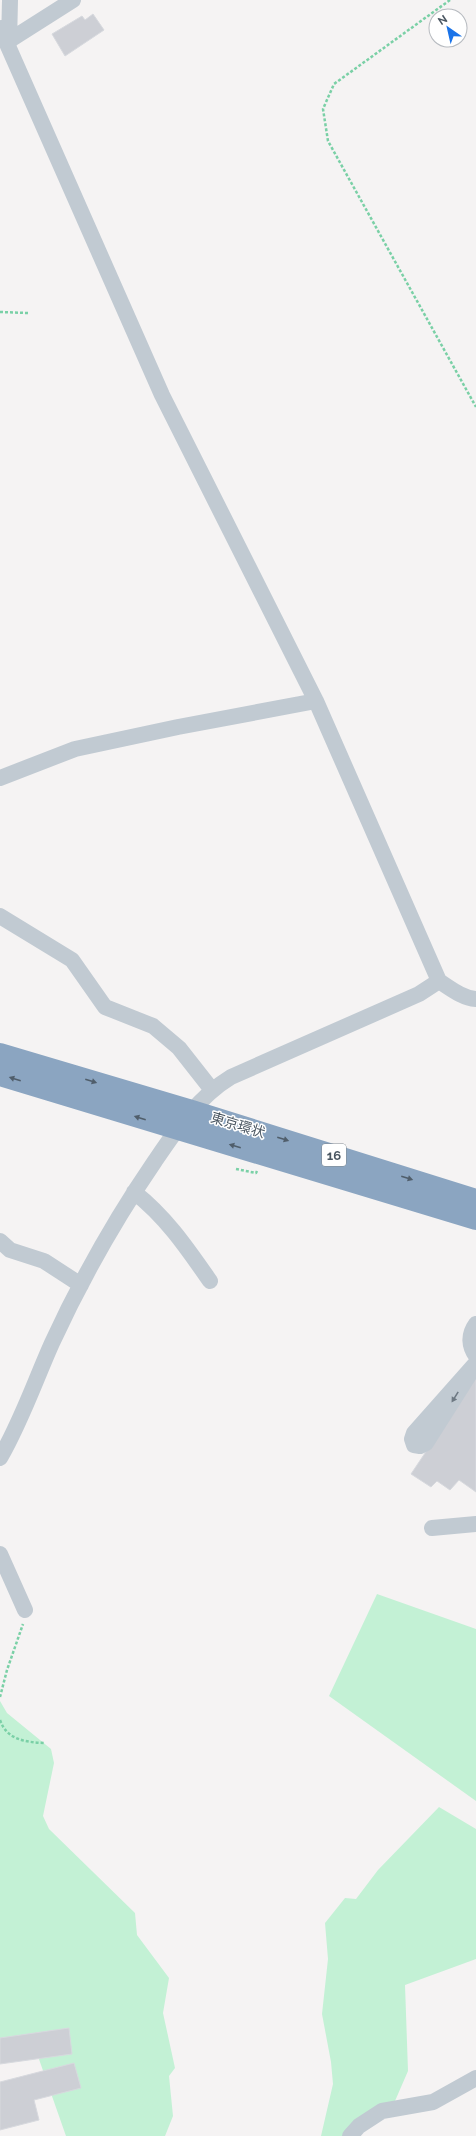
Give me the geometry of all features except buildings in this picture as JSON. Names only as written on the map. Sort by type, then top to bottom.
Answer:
[{"type":"highway","name":"東京環状","points":[[0,1054],[192,1111],[476,1200]]},
{"type":"highway","name":"東京環状","points":[[0,1075],[476,1219]]},
{"type":"street","points":[[10,0],[5,41],[162,395],[316,701],[439,981],[454,991],[476,999]]},
{"type":"street","points":[[5,41],[73,0]]},
{"type":"street","points":[[0,778],[75,749],[178,726],[316,701]]},
{"type":"street","points":[[0,916],[72,960],[105,1007],[153,1026],[179,1048],[212,1090]]},
{"type":"street","points":[[0,1458],[52,1343],[81,1285],[134,1192],[177,1129],[192,1111],[212,1090],[231,1077],[419,994],[439,981]]},
{"type":"street","points":[[134,1192],[151,1206],[180,1238],[210,1281]]},
{"type":"street","points":[[0,1241],[10,1250],[44,1261],[81,1285]]},
{"type":"street","points":[[476,1324],[471,1330],[470,1347],[476,1356]]},
{"type":"street","points":[[476,1364],[426,1443],[420,1446],[414,1445],[412,1439],[414,1433],[476,1364]]},
{"type":"street","points":[[432,1528],[476,1524]]},
{"type":"street","points":[[0,1554],[25,1610]]},
{"type":"street","points":[[350,2136],[359,2126],[382,2111],[433,2102],[450,2094],[476,2078]]},
{"type":"path","points":[[450,0],[334,84],[323,109],[328,141],[476,407]]},
{"type":"path","points":[[0,312],[28,313]]},
{"type":"path","points":[[0,1697],[7,1670],[23,1628],[25,1610]]},
{"type":"path","points":[[0,1720],[3,1728],[14,1738],[27,1742],[44,1743]]},
{"type":"green space","points":[[377,1594],[476,1629],[476,1801],[329,1696]]},
{"type":"green space","points":[[0,1701],[7,1713],[51,1749],[54,1763],[43,1816],[49,1829],[135,1913],[137,1935],[169,1978],[163,2013],[175,2068],[169,2076],[173,2116],[165,2136],[66,2136],[34,2045],[0,2042]]},
{"type":"green space","points":[[439,1807],[476,1829],[476,1959],[405,1985],[408,2071],[395,2101],[349,2136],[321,2136],[333,2084],[331,2062],[322,2014],[328,1959],[325,1923],[345,1898],[356,1899],[378,1870]]}]
